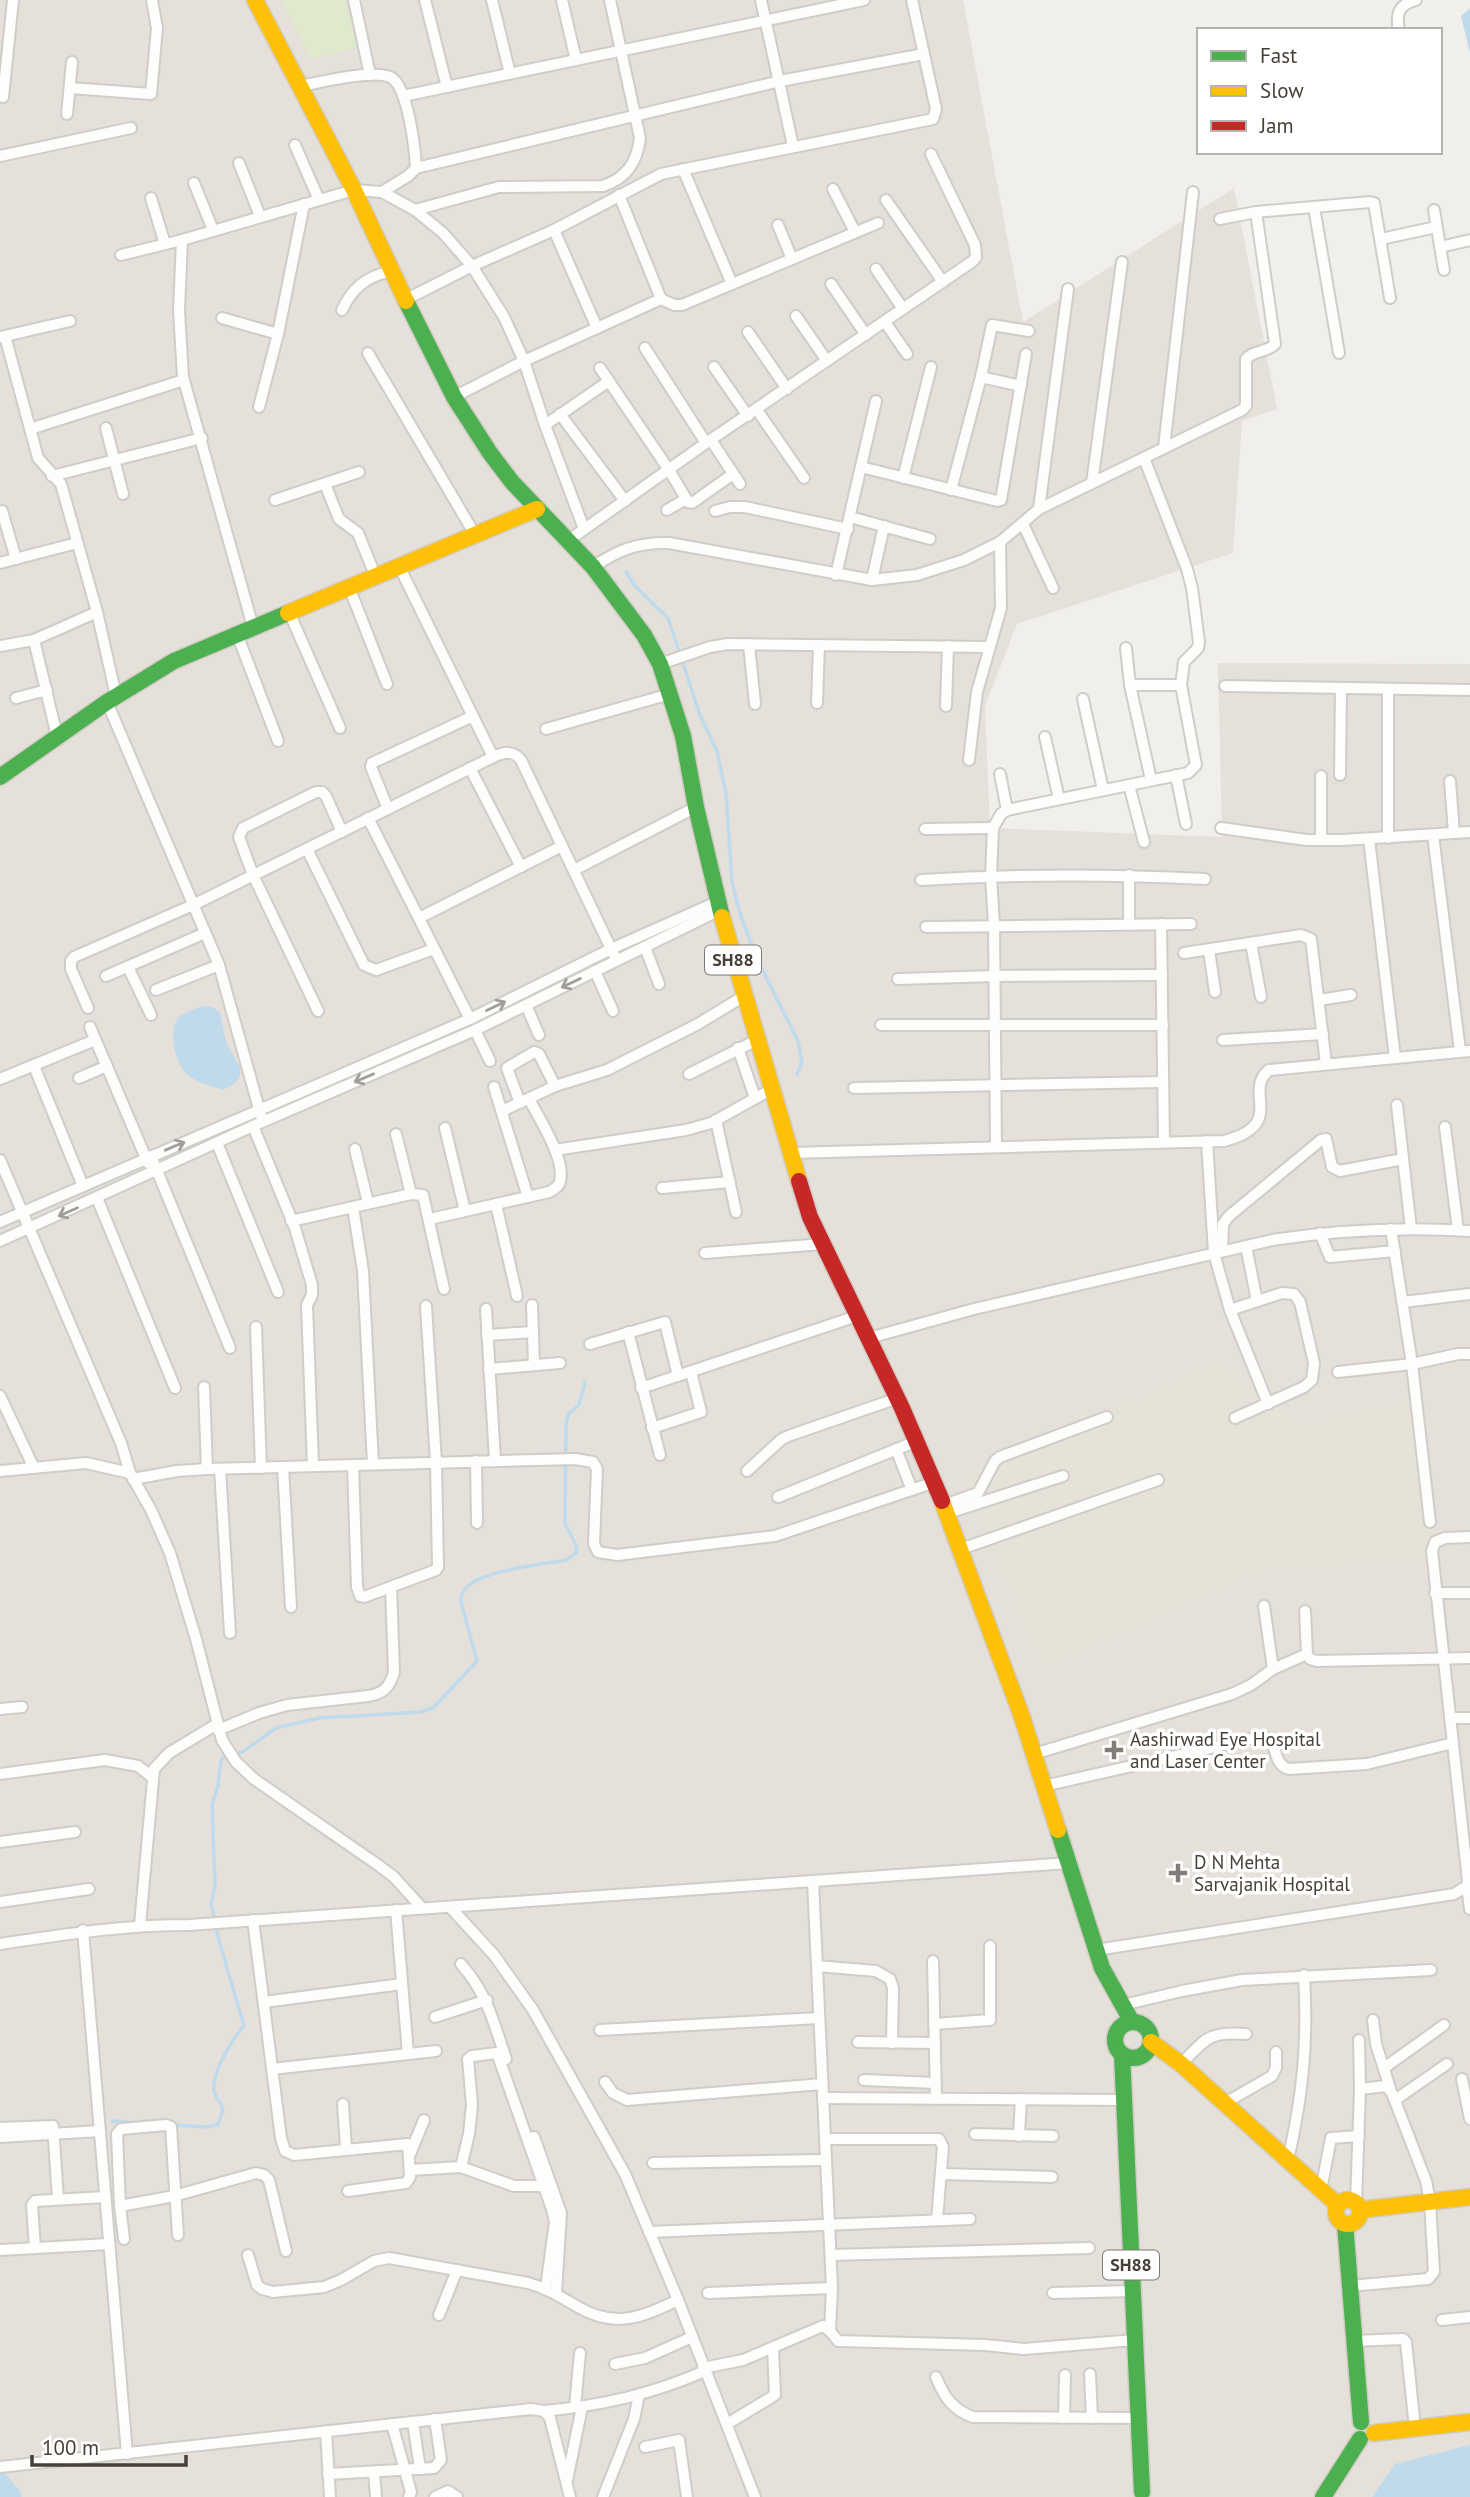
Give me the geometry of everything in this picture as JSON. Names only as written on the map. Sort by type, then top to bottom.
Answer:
[{"type":"main road","name":"SH88","points":[[255,0],[354,190],[454,397],[489,453],[537,509],[593,567],[667,661],[670,694],[683,737],[696,807],[720,905],[744,996],[810,1217],[898,1398],[946,1509],[1034,1754],[1107,1979],[1117,2032]]},
{"type":"main road","points":[[0,778],[111,699],[174,661],[474,533],[537,509]]},
{"type":"main road","name":"SH88","points":[[1107,1979],[1132,2022]]},
{"type":"main road","points":[[1132,2022],[1144,2026],[1148,2030],[1150,2047],[1143,2056],[1132,2058],[1122,2054],[1116,2043],[1117,2032],[1132,2022]]},
{"type":"main road","points":[[1151,2042],[1181,2063],[1338,2205]]},
{"type":"main road","name":"SH88","points":[[1122,2054],[1138,2418],[1144,2495]]},
{"type":"main road","points":[[1323,2497],[1367,2436],[1370,2423],[1361,2422],[1345,2224],[1336,2216],[1338,2205],[1345,2200],[1358,2206],[1470,2197]]},
{"type":"main road","points":[[1345,2224],[1356,2221],[1358,2206]]},
{"type":"main road","points":[[1367,2436],[1470,2422]]},
{"type":"street","points":[[3,97],[13,0]]},
{"type":"street","points":[[70,88],[151,94],[157,33],[152,0]]},
{"type":"street","points":[[354,0],[370,75]]},
{"type":"street","points":[[425,0],[447,87]]},
{"type":"street","points":[[492,0],[510,74]]},
{"type":"street","points":[[562,0],[576,60]]},
{"type":"street","points":[[415,210],[499,187],[582,188],[616,181],[632,167],[639,151],[640,138],[610,0]]},
{"type":"street","points":[[761,0],[793,146]]},
{"type":"street","points":[[403,96],[766,20],[826,3],[864,0]]},
{"type":"street","points":[[405,300],[472,266],[554,230],[661,174],[933,119],[936,109],[912,0]]},
{"type":"street","points":[[1399,28],[1399,8],[1416,0]]},
{"type":"street","points":[[382,192],[408,176],[416,167],[780,81],[924,54]]},
{"type":"street","points":[[67,114],[72,62]]},
{"type":"street","points":[[299,86],[370,75],[385,75],[394,79],[403,96],[416,167]]},
{"type":"street","points":[[0,156],[131,128]]},
{"type":"street","points":[[295,145],[319,200]]},
{"type":"street","points":[[569,540],[973,261],[976,252],[931,154]]},
{"type":"street","points":[[239,163],[260,216]]},
{"type":"street","points":[[683,169],[732,284]]},
{"type":"street","points":[[194,183],[214,230]]},
{"type":"street","points":[[833,188],[855,232]]},
{"type":"street","points":[[121,255],[354,190],[382,192],[415,210],[443,233],[472,266],[504,317],[524,361],[584,529]]},
{"type":"street","points":[[1164,448],[1193,192]]},
{"type":"street","points":[[619,195],[661,299],[674,305],[682,305],[878,223]]},
{"type":"street","points":[[151,198],[166,244]]},
{"type":"street","points":[[886,200],[943,282]]},
{"type":"street","points":[[1220,219],[1256,212],[1374,203],[1390,298]]},
{"type":"street","points":[[259,407],[278,334],[304,204]]},
{"type":"street","points":[[1314,207],[1339,352]]},
{"type":"street","points":[[1434,210],[1444,270]]},
{"type":"street","points":[[593,567],[612,554],[649,542],[669,543],[872,580],[917,575],[964,560],[1000,542],[1039,509],[1242,410],[1248,400],[1246,359],[1249,355],[1272,348],[1275,344],[1256,212]]},
{"type":"street","points":[[778,225],[792,259]]},
{"type":"street","points":[[1381,239],[1436,227]]},
{"type":"street","points":[[554,230],[597,328]]},
{"type":"street","points":[[182,240],[179,310],[184,380],[253,627]]},
{"type":"street","points":[[1440,247],[1470,240]]},
{"type":"street","points":[[1092,483],[1122,262]]},
{"type":"street","points":[[876,269],[903,309]]},
{"type":"street","points":[[342,310],[349,295],[360,283],[374,275],[391,271]]},
{"type":"street","points":[[831,284],[866,335]]},
{"type":"street","points":[[1039,509],[1068,289]]},
{"type":"street","points":[[454,397],[524,361],[661,299]]},
{"type":"street","points":[[796,316],[827,361]]},
{"type":"street","points":[[222,318],[278,334]]},
{"type":"street","points":[[70,321],[3,337],[38,458],[61,484],[97,612],[111,699],[192,905],[219,965],[258,1119],[312,1285],[312,1295],[307,1305],[313,1466]]},
{"type":"street","points":[[885,322],[906,354]]},
{"type":"street","points":[[951,491],[992,325],[1029,331]]},
{"type":"street","points":[[748,332],[787,389]]},
{"type":"street","points":[[645,348],[708,442],[740,484]]},
{"type":"street","points":[[368,353],[474,533]]},
{"type":"street","points":[[861,467],[951,491],[1001,500],[1026,354]]},
{"type":"street","points":[[714,367],[804,478]]},
{"type":"street","points":[[903,478],[931,367]]},
{"type":"street","points":[[600,368],[686,499],[692,503],[733,474]]},
{"type":"street","points":[[981,377],[1020,386]]},
{"type":"street","points":[[30,429],[184,380]]},
{"type":"street","points":[[545,425],[609,381]]},
{"type":"street","points":[[836,575],[876,401]]},
{"type":"street","points":[[560,414],[625,501]]},
{"type":"street","points":[[106,428],[124,494]]},
{"type":"street","points":[[52,476],[202,438]]},
{"type":"street","points":[[996,1147],[995,976],[991,876],[993,828],[1001,814],[1007,810],[1176,775],[1194,770],[1197,760],[1181,685],[1184,662],[1198,648],[1199,642],[1192,588],[1144,458]]},
{"type":"street","points":[[275,500],[359,472]]},
{"type":"street","points":[[325,484],[339,519],[358,533],[375,575]]},
{"type":"street","points":[[667,510],[686,499]]},
{"type":"street","points":[[715,511],[745,507],[848,529]]},
{"type":"street","points":[[2,511],[16,559]]},
{"type":"street","points":[[850,517],[930,539]]},
{"type":"street","points":[[1023,524],[1052,588]]},
{"type":"street","points":[[872,580],[884,526]]},
{"type":"street","points":[[969,760],[976,700],[1002,598],[1000,542]]},
{"type":"street","points":[[0,563],[77,543]]},
{"type":"street","points":[[399,566],[493,757]]},
{"type":"street","points":[[349,587],[387,684]]},
{"type":"street","points":[[0,646],[34,640],[97,612]]},
{"type":"street","points":[[289,612],[340,728]]},
{"type":"street","points":[[237,634],[278,741]]},
{"type":"street","points":[[34,640],[57,736]]},
{"type":"street","points":[[667,661],[727,644],[989,647]]},
{"type":"street","points":[[749,644],[755,704]]},
{"type":"street","points":[[817,703],[819,645]]},
{"type":"street","points":[[946,706],[948,646]]},
{"type":"street","points":[[1126,648],[1130,685],[1151,780]]},
{"type":"street","points":[[1130,685],[1181,685]]},
{"type":"street","points":[[1225,686],[1470,690]]},
{"type":"street","points":[[1340,688],[1340,775]]},
{"type":"street","points":[[1388,689],[1388,838]]},
{"type":"street","points":[[16,698],[47,690]]},
{"type":"street","points":[[546,729],[670,694]]},
{"type":"street","points":[[1083,699],[1103,790]]},
{"type":"street","points":[[388,809],[371,767],[372,763],[473,716]]},
{"type":"street","points":[[1045,737],[1059,799]]},
{"type":"street","points":[[88,1008],[71,969],[74,957],[192,905],[470,768],[509,752],[516,754],[617,960]]},
{"type":"street","points":[[470,768],[521,867]]},
{"type":"street","points":[[1000,774],[1007,810]]},
{"type":"street","points":[[1176,775],[1186,824]]},
{"type":"street","points":[[1321,776],[1321,840]]},
{"type":"street","points":[[1450,781],[1454,833]]},
{"type":"street","points":[[1129,785],[1144,842]]},
{"type":"street","points":[[318,1011],[253,875],[239,837],[243,828],[316,792],[322,792],[342,832]]},
{"type":"street","points":[[574,870],[696,807]]},
{"type":"street","points":[[368,818],[490,1061]]},
{"type":"street","points":[[925,829],[993,828]]},
{"type":"street","points":[[1222,828],[1321,840],[1470,832]]},
{"type":"street","points":[[791,1153],[1224,1141],[1249,1133],[1256,1125],[1260,1114],[1261,1083],[1263,1075],[1269,1070],[1465,1051],[1433,835]]},
{"type":"street","points":[[1369,839],[1395,1058]]},
{"type":"street","points":[[419,918],[562,846]]},
{"type":"street","points":[[307,849],[364,965],[376,970],[434,950]]},
{"type":"street","points":[[1129,875],[1129,925]]},
{"type":"street","points":[[921,880],[991,876],[1129,875],[1205,879]]},
{"type":"street","points":[[0,1223],[148,1157],[258,1119],[526,1004],[645,947],[720,905]]},
{"type":"street","points":[[472,1025],[611,949],[720,905]]},
{"type":"street","points":[[926,927],[1191,924]]},
{"type":"street","points":[[1161,925],[1164,1142]]},
{"type":"street","points":[[106,976],[205,933]]},
{"type":"street","points":[[1184,954],[1301,935],[1311,939],[1326,1064]]},
{"type":"street","points":[[1251,943],[1261,997]]},
{"type":"street","points":[[645,947],[659,984]]},
{"type":"street","points":[[1209,950],[1215,992]]},
{"type":"street","points":[[156,990],[219,965]]},
{"type":"street","points":[[128,967],[151,1015]]},
{"type":"street","points":[[595,971],[613,1011]]},
{"type":"street","points":[[898,979],[1162,975]]},
{"type":"street","points":[[1319,1000],[1351,995]]},
{"type":"street","points":[[502,1111],[555,1086],[607,1070],[698,1024],[744,996]]},
{"type":"street","points":[[526,1004],[539,1035]]},
{"type":"street","points":[[881,1025],[1163,1025]]},
{"type":"street","points":[[90,1027],[230,1348]]},
{"type":"street","points":[[1223,1041],[1323,1034]]},
{"type":"street","points":[[0,1079],[95,1040]]},
{"type":"street","points":[[689,1074],[757,1040]]},
{"type":"street","points":[[738,1048],[755,1098]]},
{"type":"street","points":[[430,1219],[549,1192],[556,1188],[561,1171],[555,1150],[507,1068],[534,1052],[539,1054],[555,1086]]},
{"type":"street","points":[[34,1066],[83,1186]]},
{"type":"street","points":[[79,1078],[107,1066]]},
{"type":"street","points":[[854,1088],[1163,1082]]},
{"type":"street","points":[[494,1087],[528,1197]]},
{"type":"street","points":[[555,1150],[686,1130],[716,1120],[772,1089]]},
{"type":"street","points":[[1397,1105],[1411,1229]]},
{"type":"street","points":[[0,1241],[155,1172],[216,1143],[258,1119]]},
{"type":"street","points":[[716,1120],[736,1212]]},
{"type":"street","points":[[869,1338],[984,1307],[1246,1245],[1320,1233],[1391,1229],[1464,1231],[1445,1127]]},
{"type":"street","points":[[445,1128],[465,1211]]},
{"type":"street","points":[[396,1134],[411,1194]]},
{"type":"street","points":[[1218,1252],[1223,1224],[1229,1216],[1321,1140],[1326,1139],[1332,1167],[1340,1171],[1403,1159]]},
{"type":"street","points":[[1207,1141],[1218,1252],[1230,1310],[1268,1404]]},
{"type":"street","points":[[216,1143],[278,1292]]},
{"type":"street","points":[[355,1149],[368,1203]]},
{"type":"street","points":[[0,1160],[121,1443],[132,1476],[170,1553],[196,1639],[219,1731],[236,1762],[254,1779],[378,1864],[422,1909]]},
{"type":"street","points":[[662,1188],[730,1182]]},
{"type":"street","points":[[291,1221],[411,1194],[423,1195],[444,1289]]},
{"type":"street","points":[[97,1198],[175,1388]]},
{"type":"street","points":[[496,1203],[517,1296]]},
{"type":"street","points":[[353,1207],[363,1271],[373,1464]]},
{"type":"street","points":[[1391,1229],[1412,1364],[1430,1522]]},
{"type":"street","points":[[1320,1233],[1327,1253],[1335,1258],[1395,1251]]},
{"type":"street","points":[[705,1253],[823,1244]]},
{"type":"street","points":[[1246,1245],[1257,1301]]},
{"type":"street","points":[[1230,1310],[1288,1292],[1297,1296],[1314,1363],[1312,1380],[1304,1387],[1235,1418]]},
{"type":"street","points":[[1403,1302],[1470,1294]]},
{"type":"street","points":[[532,1305],[534,1365]]},
{"type":"street","points":[[354,1465],[358,1594],[364,1597],[430,1573],[438,1567],[436,1462],[426,1306]]},
{"type":"street","points":[[486,1309],[495,1460]]},
{"type":"street","points":[[641,1388],[857,1316]]},
{"type":"street","points":[[590,1344],[665,1322],[678,1376]]},
{"type":"street","points":[[256,1327],[261,1468]]},
{"type":"street","points":[[487,1335],[533,1332]]},
{"type":"street","points":[[628,1332],[660,1455]]},
{"type":"street","points":[[1338,1372],[1470,1354]]},
{"type":"street","points":[[489,1369],[560,1363]]},
{"type":"street","points":[[652,1428],[701,1412],[691,1372]]},
{"type":"street","points":[[204,1387],[206,1469]]},
{"type":"street","points":[[0,1396],[3,1410],[34,1468]]},
{"type":"street","points":[[747,1471],[782,1439],[898,1398]]},
{"type":"street","points":[[946,1509],[978,1493],[995,1461],[1000,1457],[1107,1417]]},
{"type":"street","points":[[778,1497],[917,1441]]},
{"type":"street","points":[[896,1449],[912,1490]]},
{"type":"street","points":[[0,1471],[86,1463],[132,1476],[206,1469],[575,1459],[593,1462],[597,1469],[594,1544],[598,1552],[605,1555],[775,1536],[935,1482]]},
{"type":"street","points":[[476,1461],[477,1523]]},
{"type":"street","points":[[284,1467],[291,1607]]},
{"type":"street","points":[[220,1469],[230,1633]]},
{"type":"street","points":[[946,1509],[1063,1476]]},
{"type":"street","points":[[961,1549],[1158,1480]]},
{"type":"street","points":[[1470,1537],[1445,1538],[1435,1542],[1432,1550],[1457,1781],[1467,1843],[1470,1909]]},
{"type":"street","points":[[141,1925],[152,1777],[158,1762],[169,1753],[259,1713],[287,1705],[377,1695],[386,1689],[394,1672],[391,1587]]},
{"type":"street","points":[[1435,1593],[1470,1593]]},
{"type":"street","points":[[1264,1606],[1273,1669]]},
{"type":"street","points":[[1305,1611],[1307,1654],[1310,1659],[1317,1661],[1470,1658]]},
{"type":"street","points":[[1034,1754],[1232,1694],[1251,1685],[1273,1669],[1307,1654]]},
{"type":"street","points":[[0,1709],[22,1707]]},
{"type":"street","points":[[1450,1718],[1470,1718]]},
{"type":"street","points":[[1044,1786],[1263,1737],[1273,1743],[1282,1767],[1289,1769],[1367,1764],[1453,1743]]},
{"type":"street","points":[[0,1774],[105,1760],[138,1766],[152,1777]]},
{"type":"street","points":[[1457,1781],[1470,1780]]},
{"type":"street","points":[[0,1843],[75,1832]]},
{"type":"street","points":[[0,1944],[83,1930],[141,1925],[221,1923],[1069,1863]]},
{"type":"street","points":[[813,1881],[831,2255],[830,2330]]},
{"type":"street","points":[[1096,1950],[1454,1894],[1468,1887]]},
{"type":"street","points":[[0,1902],[89,1889]]},
{"type":"street","points":[[450,1907],[494,1955],[533,2010],[625,2174],[755,2497]]},
{"type":"street","points":[[396,1910],[408,2054]]},
{"type":"street","points":[[253,1920],[281,2138],[285,2151],[294,2155],[405,2142],[408,2144],[410,2177],[406,2183],[348,2191]]},
{"type":"street","points":[[83,1930],[127,2454]]},
{"type":"street","points":[[934,2024],[990,2020],[990,1946]]},
{"type":"street","points":[[933,1961],[936,2099]]},
{"type":"street","points":[[461,1964],[486,2000],[559,2203],[561,2213],[551,2291]]},
{"type":"street","points":[[817,1966],[876,1971],[890,1979],[893,1988],[891,2043]]},
{"type":"street","points":[[1123,2005],[1242,1980],[1432,1970]]},
{"type":"street","points":[[1289,2160],[1305,2069],[1307,2022],[1304,1975]]},
{"type":"street","points":[[264,2003],[402,1984]]},
{"type":"street","points":[[435,2017],[486,2000]]},
{"type":"street","points":[[600,2029],[819,2018]]},
{"type":"street","points":[[1350,2286],[1428,2279],[1433,2276],[1430,2202],[1424,2173],[1390,2088],[1376,2044],[1373,2020]]},
{"type":"street","points":[[1384,2068],[1444,2025]]},
{"type":"street","points":[[1181,2063],[1207,2038],[1215,2034],[1246,2035]]},
{"type":"street","points":[[1358,2206],[1359,2040]]},
{"type":"street","points":[[858,2042],[935,2043]]},
{"type":"street","points":[[272,2069],[436,2051]]},
{"type":"street","points":[[1225,2104],[1272,2076],[1276,2068],[1276,2052]]},
{"type":"street","points":[[461,2167],[469,2134],[472,2105],[468,2059],[496,2053],[555,2222],[551,2291]]},
{"type":"street","points":[[1395,2100],[1447,2064]]},
{"type":"street","points":[[1462,2079],[1470,2119]]},
{"type":"street","points":[[864,2080],[936,2083]]},
{"type":"street","points":[[605,2082],[613,2093],[627,2100],[822,2084]]},
{"type":"street","points":[[1360,2089],[1386,2086],[1390,2088]]},
{"type":"street","points":[[823,2098],[1124,2100]]},
{"type":"street","points":[[1019,2136],[1021,2099]]},
{"type":"street","points":[[343,2104],[346,2149]]},
{"type":"street","points":[[409,2157],[424,2120]]},
{"type":"street","points":[[124,2239],[120,2206],[118,2131],[169,2125],[172,2133],[178,2235]]},
{"type":"street","points":[[0,2127],[53,2126],[58,2199]]},
{"type":"street","points":[[0,2137],[100,2131]]},
{"type":"street","points":[[975,2134],[1053,2136]]},
{"type":"street","points":[[1321,2190],[1331,2138],[1359,2136]]},
{"type":"street","points":[[825,2139],[939,2139],[943,2147],[937,2220]]},
{"type":"street","points":[[653,2163],[826,2160]]},
{"type":"street","points":[[410,2171],[461,2167],[514,2186],[543,2186]]},
{"type":"street","points":[[120,2206],[174,2196],[256,2173],[264,2175],[269,2180],[286,2251]]},
{"type":"street","points":[[941,2174],[1052,2176]]},
{"type":"street","points":[[35,2248],[32,2205],[35,2201],[105,2191],[120,2184]]},
{"type":"street","points":[[649,2232],[970,2219]]},
{"type":"street","points":[[0,2250],[109,2244]]},
{"type":"street","points":[[831,2255],[1089,2248]]},
{"type":"street","points":[[248,2255],[257,2285],[262,2290],[273,2292],[324,2287],[373,2261],[389,2258],[551,2291],[582,2309],[607,2319],[630,2319],[678,2301]]},
{"type":"street","points":[[439,2315],[457,2270]]},
{"type":"street","points":[[708,2293],[832,2288]]},
{"type":"street","points":[[1053,2293],[1133,2291]]},
{"type":"street","points":[[1442,2320],[1470,2317]]},
{"type":"street","points":[[1,2467],[412,2421],[578,2407],[639,2395],[704,2370],[743,2360],[823,2326],[830,2330],[838,2341],[985,2345],[1024,2349],[1135,2340]]},
{"type":"street","points":[[615,2364],[645,2358],[692,2337]]},
{"type":"street","points":[[1354,2341],[1404,2339],[1415,2428]]},
{"type":"street","points":[[727,2424],[775,2395],[773,2348]]},
{"type":"street","points":[[566,2482],[578,2407],[580,2353]]},
{"type":"street","points":[[1090,2374],[1092,2418]]},
{"type":"street","points":[[1064,2418],[1065,2375]]},
{"type":"street","points":[[936,2377],[948,2401],[974,2417],[1138,2418]]},
{"type":"street","points":[[603,2497],[634,2419],[639,2395]]},
{"type":"street","points":[[544,2411],[550,2418],[570,2497]]},
{"type":"street","points":[[328,2474],[434,2468],[441,2460],[435,2419]]},
{"type":"street","points":[[412,2421],[420,2469]]},
{"type":"street","points":[[392,2424],[411,2492],[409,2497]]},
{"type":"street","points":[[326,2431],[330,2497]]},
{"type":"street","points":[[645,2447],[679,2440],[687,2497]]},
{"type":"street","points":[[374,2472],[376,2497]]},
{"type":"street","points":[[435,2497],[448,2491],[457,2497]]},
{"type":"shaded area","points":[[0,0],[963,0],[1023,322],[1234,188],[1277,409],[1242,421],[1233,553],[1017,624],[985,706],[990,828],[1222,837],[1218,663],[1470,664],[1470,2497],[0,2497]]},
{"type":"shaded area","points":[[1217,1360],[1303,1425],[1419,1398],[1436,1561],[1272,1568],[1042,1669],[963,1477]]},
{"type":"green space","points":[[281,0],[345,0],[357,48],[310,59]]},
{"type":"water","points":[[1470,8],[1470,53],[1461,16]]},
{"type":"water","points":[[206,1006],[220,1013],[226,1042],[240,1068],[236,1083],[223,1090],[200,1082],[184,1071],[173,1040],[174,1025],[179,1017]]},
{"type":"water","points":[[1470,2445],[1470,2497],[1372,2497],[1395,2464]]},
{"type":"waterway","points":[[626,572],[635,586],[668,618],[701,718],[717,751],[726,794],[732,882],[741,917],[759,963],[798,1041],[802,1062],[797,1074]]},
{"type":"waterway","points":[[174,2125],[209,2127],[218,2124],[223,2110],[214,2090],[216,2075],[229,2047],[244,2026],[211,1904],[215,1885],[212,1805],[221,1761],[224,1757],[244,1751],[276,1728],[319,1718],[421,1712],[434,1707],[477,1661],[461,1602],[463,1592],[472,1583],[486,1576],[566,1560],[577,1552],[565,1524],[566,1424],[569,1413],[579,1405],[585,1382]]},
{"type":"waterway","points":[[112,2121],[138,2123]]},
{"type":"waterway","points":[[0,2482],[12,2497]]},
{"type":"traffic: fast","points":[[406,301],[454,397],[490,453],[512,482],[593,567],[644,635],[660,664],[683,736],[696,807],[722,917]]},
{"type":"traffic: fast","points":[[0,777],[107,702],[174,661],[288,613]]},
{"type":"traffic: fast","points":[[1058,1830],[1102,1968],[1132,2022]]},
{"type":"traffic: fast","points":[[1133,2022],[1146,2027],[1151,2040],[1146,2053],[1133,2058],[1120,2053],[1115,2040],[1120,2027],[1133,2022]]},
{"type":"traffic: fast","points":[[1122,2054],[1142,2492]]},
{"type":"traffic: fast","points":[[1345,2224],[1361,2422]]},
{"type":"traffic: fast","points":[[1323,2497],[1360,2439]]},
{"type":"traffic: slow","points":[[255,0],[354,190],[406,301]]},
{"type":"traffic: slow","points":[[288,613],[537,509]]},
{"type":"traffic: slow","points":[[722,917],[799,1181]]},
{"type":"traffic: slow","points":[[942,1501],[1021,1714],[1058,1830]]},
{"type":"traffic: slow","points":[[1151,2042],[1181,2064],[1338,2205]]},
{"type":"traffic: slow","points":[[1360,2210],[1470,2197]]},
{"type":"traffic: slow","points":[[1348,2200],[1357,2203],[1360,2212],[1357,2221],[1348,2224],[1339,2221],[1336,2212],[1339,2203],[1348,2200]]},
{"type":"traffic: slow","points":[[1374,2433],[1470,2422]]},
{"type":"traffic: jam","points":[[799,1181],[810,1217],[902,1408],[942,1501]]},
{"type":"place","name":"Aashirwad Eye Hospital and Laser Center","points":[[1114,1750]]},
{"type":"place","name":"D N Mehta Sarvajanik Hospital","points":[[1178,1873]]}]
